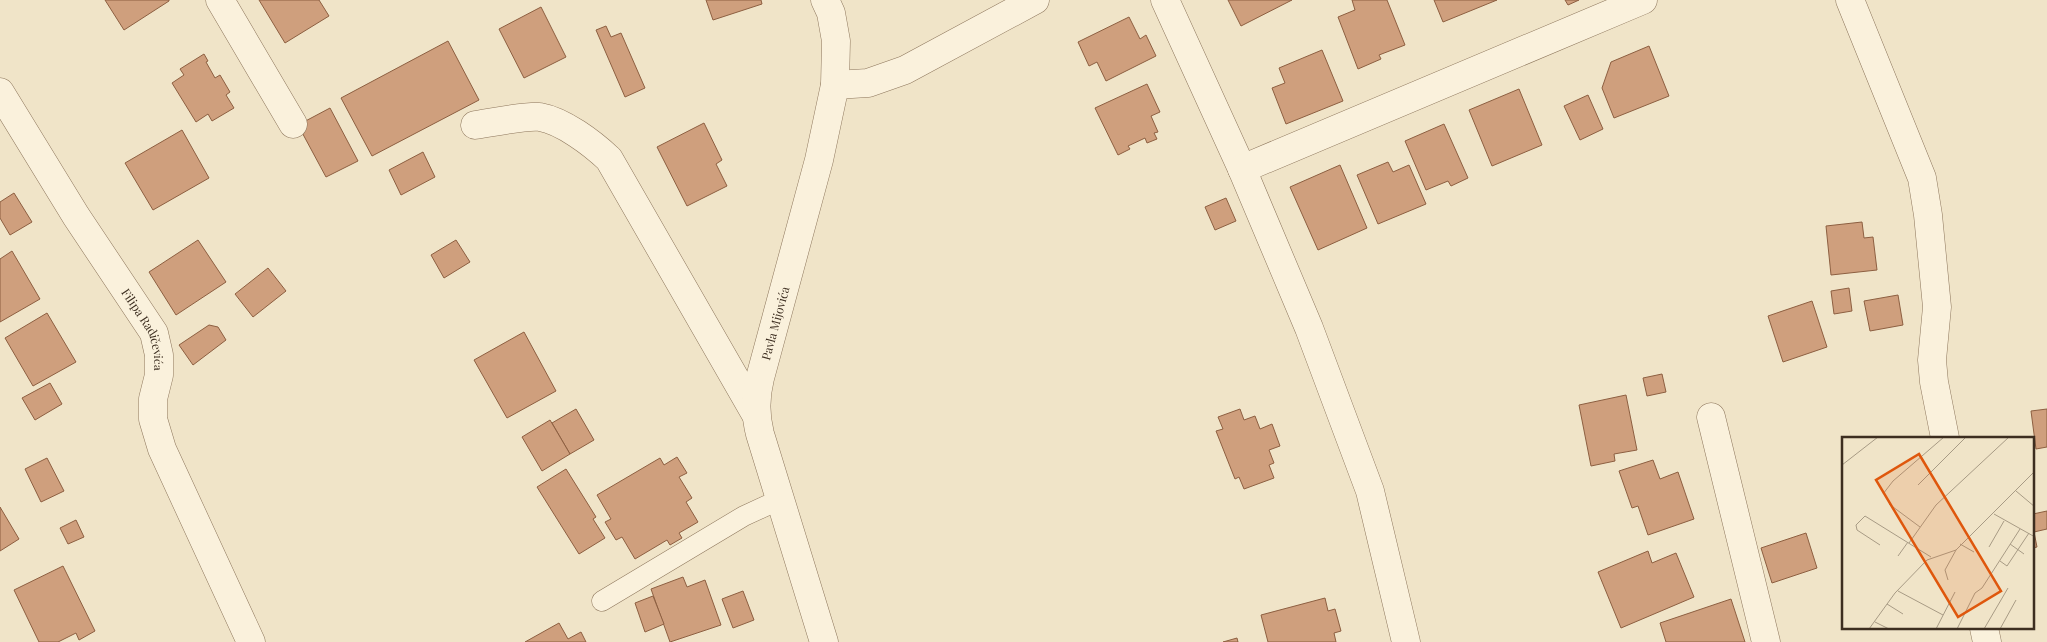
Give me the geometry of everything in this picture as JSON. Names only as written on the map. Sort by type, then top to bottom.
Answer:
[{"type":"street","points":[[220,0],[293,124]]},
{"type":"street","name":"Pavla Mijovića","points":[[824,642],[755,413],[757,389],[819,160],[835,85],[836,41],[831,13],[825,0]]},
{"type":"street","points":[[835,85],[868,83],[906,70],[1035,0]]},
{"type":"street","points":[[1165,0],[1242,169],[1309,328],[1370,491],[1406,642]]},
{"type":"street","points":[[1242,169],[1643,0]]},
{"type":"street","points":[[1850,0],[1922,178],[1930,232],[1937,307],[1932,360],[1945,437]]},
{"type":"street","name":"Filipa Radičevića","points":[[0,92],[76,216],[154,333],[160,355],[159,375],[153,398],[153,420],[162,449],[251,642]]},
{"type":"street","points":[[475,125],[540,117],[591,141],[609,159],[755,413]]},
{"type":"street","points":[[1711,417],[1766,642]]},
{"type":"lane","points":[[602,601],[744,516],[781,499]]},
{"type":"building","points":[[105,0],[169,0],[169,1],[124,30]]},
{"type":"building","points":[[259,0],[319,0],[329,16],[285,43]]},
{"type":"building","points":[[706,0],[761,0],[762,4],[713,20]]},
{"type":"building","points":[[1228,0],[1292,0],[1241,26]]},
{"type":"building","points":[[1352,0],[1387,0],[1405,45],[1379,55],[1381,59],[1358,69],[1338,17],[1355,10]]},
{"type":"building","points":[[1434,0],[1497,0],[1443,22]]},
{"type":"building","points":[[1565,0],[1579,0],[1568,5]]},
{"type":"building","points":[[541,7],[566,57],[524,78],[499,29]]},
{"type":"building","points":[[1129,17],[1140,39],[1146,35],[1156,56],[1106,81],[1097,62],[1089,66],[1078,42]]},
{"type":"building","points":[[606,26],[611,37],[621,33],[645,88],[625,97],[596,30]]},
{"type":"building","points":[[448,41],[479,100],[372,156],[341,98]]},
{"type":"building","points":[[1649,46],[1669,96],[1614,118],[1602,88],[1611,62]]},
{"type":"building","points":[[1322,50],[1343,101],[1286,124],[1272,88],[1285,83],[1279,68]]},
{"type":"building","points":[[204,54],[208,61],[206,62],[215,78],[220,75],[230,92],[226,95],[234,108],[212,121],[208,114],[196,122],[172,83],[184,75],[180,69]]},
{"type":"building","points":[[1147,84],[1160,112],[1151,116],[1158,132],[1154,133],[1157,139],[1147,143],[1145,138],[1128,146],[1130,149],[1118,155],[1095,108]]},
{"type":"building","points":[[1519,89],[1542,145],[1492,166],[1469,110]]},
{"type":"building","points":[[1588,95],[1603,129],[1580,140],[1564,106]]},
{"type":"building","points":[[330,108],[358,161],[326,177],[298,125]]},
{"type":"building","points":[[704,123],[722,160],[716,164],[727,186],[687,206],[657,147]]},
{"type":"building","points":[[1444,124],[1468,178],[1451,186],[1448,181],[1426,190],[1405,141]]},
{"type":"building","points":[[182,130],[209,178],[153,210],[125,163]]},
{"type":"building","points":[[423,152],[435,177],[401,195],[389,170]]},
{"type":"building","points":[[1388,162],[1393,172],[1409,165],[1426,204],[1378,224],[1357,175]]},
{"type":"building","points":[[1340,165],[1367,228],[1318,250],[1290,187]]},
{"type":"building","points":[[14,193],[32,222],[10,235],[0,218],[0,202]]},
{"type":"building","points":[[1226,198],[1236,221],[1215,230],[1205,207]]},
{"type":"building","points":[[1862,222],[1864,238],[1873,237],[1877,270],[1831,275],[1826,226]]},
{"type":"building","points":[[198,240],[226,282],[176,315],[149,272]]},
{"type":"building","points":[[456,240],[470,262],[444,278],[431,255]]},
{"type":"building","points":[[12,251],[40,299],[0,322],[0,259]]},
{"type":"building","points":[[268,268],[286,291],[253,317],[235,294]]},
{"type":"building","points":[[1849,288],[1852,311],[1834,314],[1831,291]]},
{"type":"building","points":[[1898,295],[1903,325],[1870,331],[1864,301]]},
{"type":"building","points":[[1812,301],[1827,347],[1783,362],[1768,316]]},
{"type":"building","points":[[47,313],[76,362],[33,386],[5,338]]},
{"type":"building","points":[[209,325],[218,327],[226,340],[193,365],[179,345]]},
{"type":"building","points":[[524,332],[556,391],[507,418],[474,360]]},
{"type":"building","points":[[1662,374],[1666,392],[1647,396],[1643,378]]},
{"type":"building","points":[[50,383],[62,404],[35,420],[22,398]]},
{"type":"building","points":[[1626,395],[1637,450],[1614,454],[1615,461],[1591,466],[1579,405]]},
{"type":"building","points":[[576,409],[594,440],[570,454],[552,423]]},
{"type":"building","points":[[1240,409],[1244,420],[1255,416],[1260,429],[1272,424],[1280,446],[1269,450],[1274,463],[1269,465],[1274,478],[1244,489],[1239,477],[1235,479],[1216,431],[1223,429],[1218,417]]},
{"type":"building","points":[[2047,409],[2047,447],[2036,449],[2031,411]]},
{"type":"building","points":[[550,420],[570,454],[542,471],[522,437]]},
{"type":"building","points":[[677,457],[687,473],[679,477],[692,498],[686,502],[698,522],[679,533],[682,538],[670,545],[667,540],[635,559],[622,537],[616,540],[605,522],[611,519],[597,495],[660,458],[664,465]]},
{"type":"building","points":[[47,458],[64,491],[41,502],[25,469]]},
{"type":"building","points":[[1653,460],[1660,479],[1678,472],[1694,519],[1648,535],[1638,506],[1632,508],[1619,471]]},
{"type":"building","points":[[566,469],[596,517],[593,519],[605,538],[579,554],[537,487]]},
{"type":"building","points":[[0,507],[19,539],[0,551]]},
{"type":"building","points":[[2047,511],[2047,529],[2034,532],[2034,514]]},
{"type":"building","points":[[76,520],[84,537],[68,544],[60,528]]},
{"type":"building","points":[[2034,532],[2037,547],[2034,548]]},
{"type":"building","points":[[1806,533],[1817,568],[1772,583],[1761,548]]},
{"type":"building","points":[[1648,551],[1652,563],[1676,553],[1694,597],[1621,628],[1598,572]]},
{"type":"building","points":[[63,566],[95,631],[79,640],[76,633],[58,642],[39,642],[14,590]]},
{"type":"building","points":[[683,577],[687,587],[705,580],[721,625],[670,642],[651,589]]},
{"type":"building","points":[[743,591],[754,620],[733,628],[722,599]]},
{"type":"building","points":[[653,596],[664,624],[645,632],[635,603]]},
{"type":"building","points":[[1325,598],[1328,611],[1335,609],[1341,631],[1334,633],[1336,642],[1268,642],[1261,615]]},
{"type":"building","points":[[1731,599],[1745,642],[1666,642],[1660,623]]},
{"type":"building","points":[[559,623],[568,639],[581,632],[586,642],[525,642]]},
{"type":"building","points":[[1237,638],[1238,642],[1223,642]]}]
